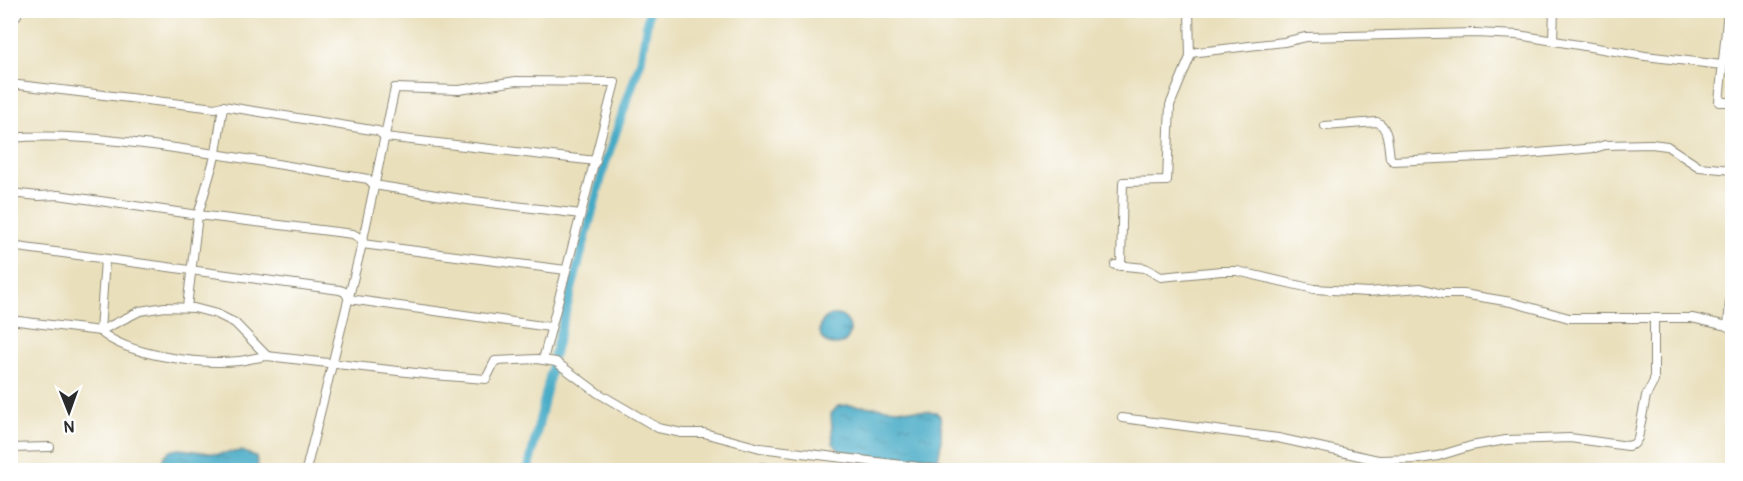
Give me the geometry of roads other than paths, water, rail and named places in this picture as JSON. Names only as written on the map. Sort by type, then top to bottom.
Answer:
[{"type":"street","points":[[10,22],[17,15],[17,10]]},
{"type":"street","points":[[1189,10],[1190,53],[1187,67],[1170,105],[1167,181],[1123,182],[1118,265],[1145,268],[1161,277],[1237,271],[1314,289],[1368,292],[1421,288],[1442,294],[1464,294],[1511,302],[1569,318],[1703,320],[1730,327],[1732,276]]},
{"type":"street","points":[[1552,40],[1554,10]]},
{"type":"street","points":[[1728,10],[1719,102],[1732,102]]},
{"type":"street","points":[[1190,53],[1276,43],[1306,37],[1493,33],[1534,36],[1645,56],[1722,65]]},
{"type":"street","points":[[306,471],[362,244],[395,88],[459,90],[516,81],[615,82],[543,360]]},
{"type":"street","points":[[10,84],[215,108],[223,106],[378,131],[385,137],[596,161]]},
{"type":"street","points":[[187,307],[198,215],[216,153],[223,106]]},
{"type":"street","points":[[1325,126],[1377,122],[1382,124],[1390,159],[1393,161],[1503,156],[1595,148],[1605,145],[1651,144],[1667,146],[1699,168],[1732,170]]},
{"type":"street","points":[[10,138],[86,136],[216,153],[286,167],[368,179],[374,185],[474,201],[580,214]]},
{"type":"street","points":[[10,193],[58,195],[353,234],[362,244]]},
{"type":"street","points":[[362,244],[566,270]]},
{"type":"street","points":[[10,246],[340,290],[345,292],[349,299]]},
{"type":"street","points":[[100,331],[105,260]]},
{"type":"street","points":[[349,299],[550,327]]},
{"type":"street","points":[[10,320],[100,331],[140,311],[165,307],[187,307],[217,314],[235,323],[267,356]]},
{"type":"street","points":[[1122,418],[1278,438],[1378,460],[1419,459],[1506,440],[1570,438],[1628,446],[1634,444],[1638,438],[1646,396],[1654,381],[1654,319]]},
{"type":"street","points":[[100,331],[110,340],[137,350],[223,362],[267,356],[486,379],[495,361],[556,362],[598,393],[658,428],[704,433],[784,452],[887,462],[944,471]]},
{"type":"street","points":[[10,448],[50,447]]},
{"type":"street","points":[[761,467],[781,471]]},
{"type":"water","points":[[835,315],[846,319],[850,330],[846,341],[835,345],[824,341],[820,330],[824,319]]},
{"type":"water","points":[[838,406],[936,412],[940,416],[941,434],[936,463],[916,463],[842,454],[833,443],[831,414]]},
{"type":"water","points":[[180,449],[217,454],[242,451],[256,457],[259,470],[160,470],[166,455]]},
{"type":"waterway","points":[[554,355],[605,164],[641,60],[649,10]]},
{"type":"waterway","points":[[528,470],[552,367]]}]
